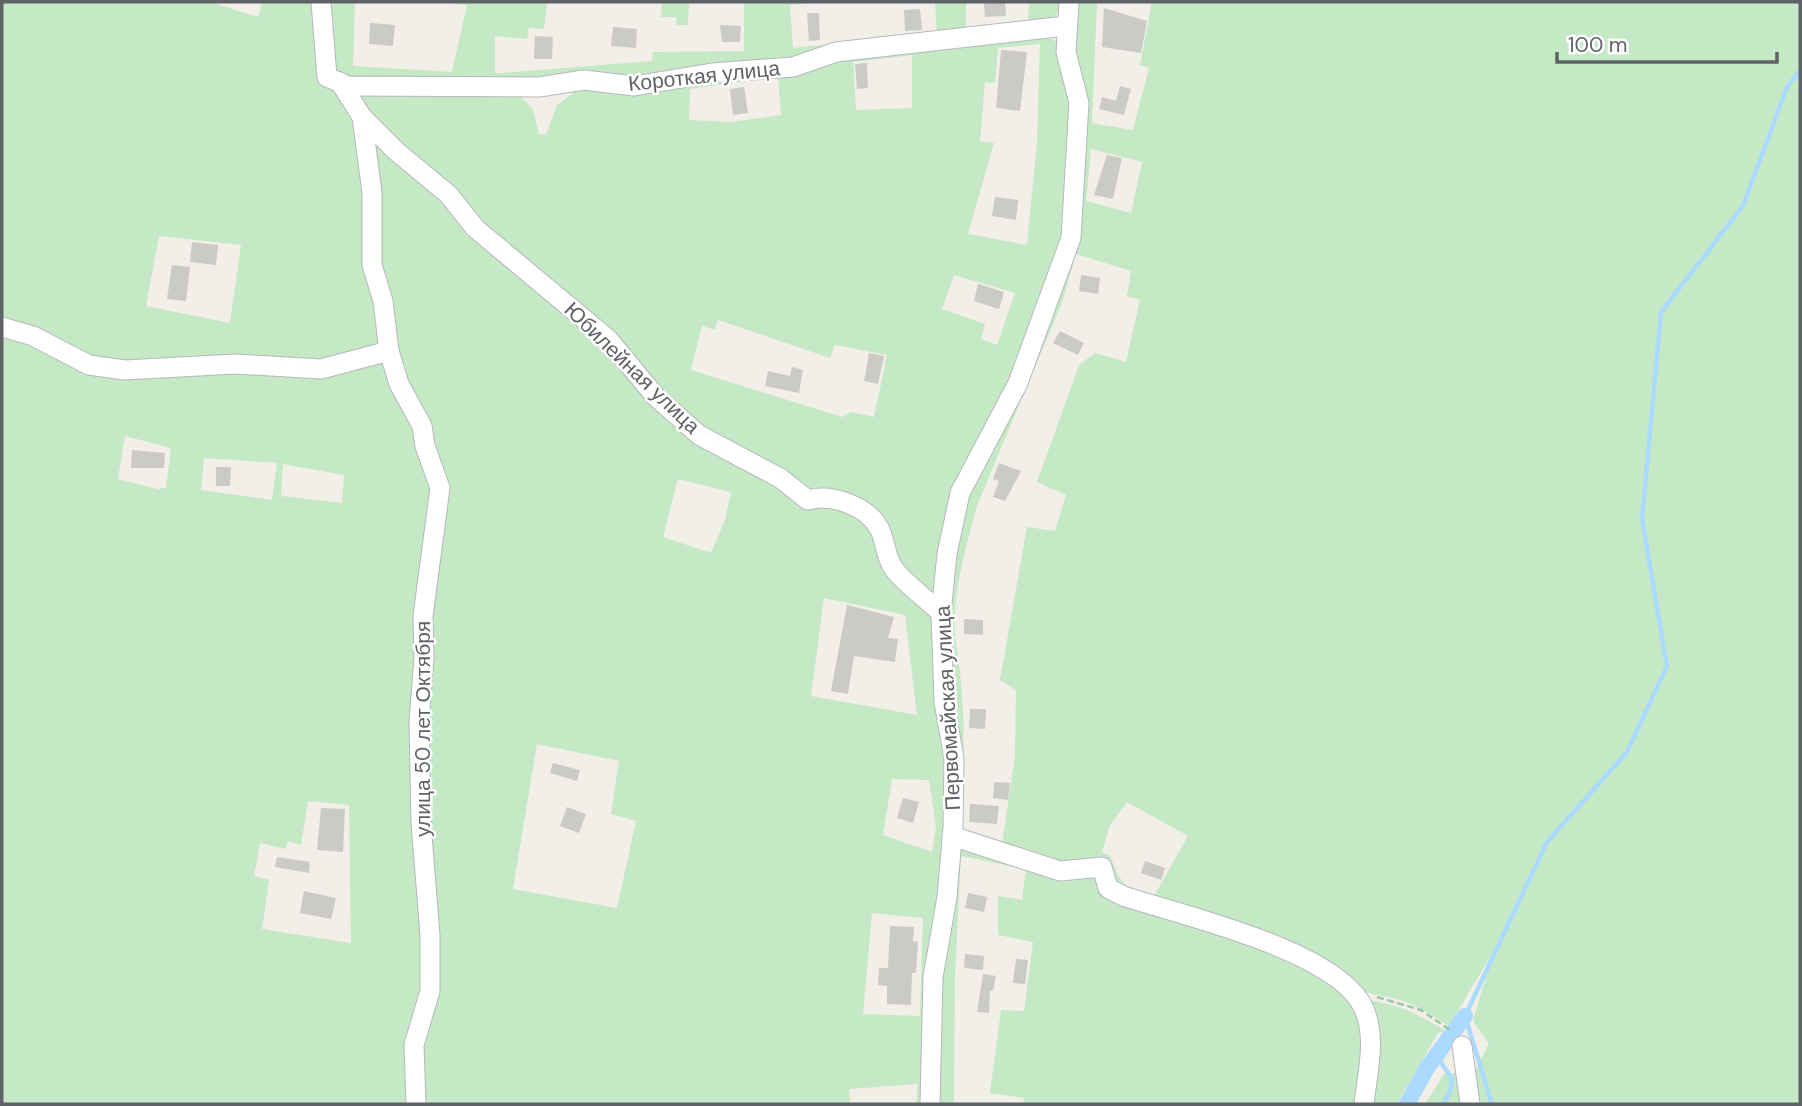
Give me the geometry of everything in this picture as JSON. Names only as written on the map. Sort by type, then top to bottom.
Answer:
[{"type":"street","name":"улица 50 лет Октября","points":[[321,2],[327,77],[340,82],[362,117],[372,193],[372,265],[383,301],[389,351],[399,384],[422,426],[425,446],[440,488],[423,616],[424,657],[419,722],[421,811],[430,934],[430,991],[414,1045],[416,1104]]},
{"type":"street","name":"Первомайская улица","points":[[930,1104],[933,977],[947,897],[952,836],[954,758],[944,702],[941,614],[947,554],[960,493],[1018,383],[1071,237],[1079,103],[1066,52],[1069,2]]},
{"type":"street","name":"Короткая улица","points":[[340,82],[348,86],[526,88],[583,80],[634,86],[712,73],[793,67],[836,52],[1066,26]]},
{"type":"street","name":"Юбилейная улица","points":[[362,117],[396,151],[449,195],[475,228],[608,339],[656,397],[699,435],[780,478],[808,500],[822,496],[848,503],[867,516],[879,527],[891,565],[905,582],[941,614]]},
{"type":"street","points":[[2,327],[33,336],[89,365],[125,370],[235,364],[321,369],[389,351]]},
{"type":"street","points":[[952,836],[1060,871],[1102,867],[1108,888],[1123,896],[1265,942],[1315,962],[1343,982],[1364,1009],[1370,1046],[1364,1104]]},
{"type":"street","points":[[1462,1046],[1470,1104]]},
{"type":"path","points":[[1357,997],[1381,997],[1421,1010],[1456,1035],[1462,1046]]},
{"type":"green space","points":[[2,2],[210,2],[258,17],[262,2],[355,2],[353,66],[452,72],[467,5],[437,2],[547,2],[544,29],[529,28],[527,39],[495,36],[495,73],[501,73],[652,61],[653,52],[744,51],[744,2],[822,2],[790,5],[793,48],[937,33],[935,2],[966,2],[966,30],[1028,24],[1029,2],[1065,2],[1056,16],[1042,24],[643,79],[546,75],[515,83],[519,95],[533,109],[539,134],[546,135],[557,105],[577,90],[842,56],[1044,37],[1057,41],[1071,97],[1063,229],[1023,353],[980,444],[968,458],[954,491],[941,558],[950,773],[927,1104],[916,1104],[918,1084],[849,1089],[850,1104],[2,1104]],"holes":[[[1040,44],[1037,142],[1027,245],[968,234],[994,143],[980,141],[985,82],[995,83],[998,48]],[[912,55],[912,108],[856,110],[853,62]],[[778,76],[781,115],[731,122],[689,120],[690,89]],[[159,236],[241,245],[230,323],[146,306]],[[954,275],[1015,293],[997,345],[981,339],[985,324],[942,309]],[[718,320],[830,358],[835,345],[887,355],[874,417],[851,412],[842,417],[691,370],[702,326],[715,330]],[[125,436],[171,448],[166,488],[157,489],[118,479]],[[204,458],[277,463],[272,500],[201,490]],[[283,464],[344,475],[342,503],[281,496]],[[678,479],[731,492],[725,520],[711,553],[663,537]],[[824,598],[905,615],[917,715],[811,696]],[[537,744],[619,761],[611,814],[636,821],[617,908],[513,889]],[[892,779],[929,780],[936,827],[932,852],[883,835]],[[308,801],[349,805],[351,943],[262,929],[269,880],[254,876],[260,843],[286,849],[287,841],[301,845]],[[872,913],[923,918],[920,1016],[863,1014]]]},
{"type":"green space","points":[[662,2],[689,2],[688,25],[677,25],[676,17],[661,17]]},
{"type":"green space","points":[[1073,2],[1097,2],[1092,123],[1133,130],[1149,68],[1140,65],[1152,2],[1800,2],[1800,1104],[1425,1104],[1444,1074],[1475,1071],[1489,1044],[1473,1021],[1493,952],[1449,1026],[1407,1002],[1365,992],[1345,980],[1126,895],[1110,880],[957,833],[946,613],[964,494],[1074,239],[1069,50]],"holes":[[[1091,149],[1142,162],[1131,213],[1086,201]],[[1076,254],[1131,271],[1127,296],[1140,300],[1126,362],[1095,353],[1079,365],[1037,482],[1066,495],[1055,531],[1027,527],[1000,680],[1016,690],[1015,756],[1002,844],[962,829],[964,731],[955,635],[956,603],[965,551],[978,503],[1062,303]],[[1127,802],[1188,836],[1154,896],[1136,891],[1125,884],[1110,856],[1102,852],[1110,825]]]},
{"type":"green space","points":[[956,841],[1098,870],[1106,886],[1329,974],[1365,1022],[1361,1104],[1023,1104],[1024,1098],[990,1093],[1001,1010],[1024,1011],[1033,942],[998,935],[998,896],[1022,900],[1026,869],[961,856],[955,975],[954,1104],[934,1104],[937,977]]},
{"type":"green space","points":[[1363,999],[1406,1010],[1446,1031],[1438,1033],[1397,1104],[1367,1104]]},
{"type":"building","points":[[984,2],[1005,2],[1006,16],[985,17]]},
{"type":"building","points":[[1104,8],[1147,21],[1141,53],[1102,47]]},
{"type":"building","points":[[920,9],[922,30],[905,31],[904,10]]},
{"type":"building","points":[[807,13],[819,13],[820,40],[809,41]]},
{"type":"building","points":[[370,23],[395,25],[393,46],[369,44]]},
{"type":"building","points":[[720,25],[741,26],[740,42],[722,42]]},
{"type":"building","points":[[613,27],[637,29],[636,48],[611,46]]},
{"type":"building","points":[[535,36],[553,37],[552,59],[534,59]]},
{"type":"building","points":[[1001,50],[1027,52],[1020,111],[996,108]]},
{"type":"building","points":[[867,63],[868,88],[857,89],[855,64]]},
{"type":"building","points":[[1120,86],[1131,89],[1124,115],[1099,109],[1102,97],[1116,101]]},
{"type":"building","points":[[744,87],[748,113],[733,115],[730,89]]},
{"type":"building","points":[[1107,155],[1122,158],[1113,199],[1094,195]]},
{"type":"building","points":[[995,197],[1018,200],[1016,220],[992,216]]},
{"type":"building","points":[[192,242],[218,245],[216,265],[190,262]]},
{"type":"building","points":[[172,265],[190,267],[186,301],[167,299]]},
{"type":"building","points":[[1081,275],[1100,278],[1098,294],[1079,291]]},
{"type":"building","points":[[978,284],[1004,292],[999,309],[974,301]]},
{"type":"building","points":[[1060,331],[1084,343],[1078,355],[1053,343]]},
{"type":"building","points":[[869,353],[884,356],[878,384],[864,381]]},
{"type":"building","points":[[792,367],[803,370],[799,393],[765,386],[768,371],[790,376]]},
{"type":"building","points":[[132,450],[165,453],[164,468],[131,468]]},
{"type":"building","points":[[999,463],[1021,471],[1005,501],[993,497],[999,481],[993,479]]},
{"type":"building","points":[[216,467],[231,467],[230,486],[216,486]]},
{"type":"building","points":[[847,605],[894,617],[888,638],[898,639],[895,662],[854,656],[848,694],[831,691]]},
{"type":"building","points":[[964,619],[983,620],[983,635],[964,634]]},
{"type":"building","points":[[970,709],[986,709],[985,729],[969,728]]},
{"type":"building","points":[[553,763],[580,770],[577,781],[550,773]]},
{"type":"building","points":[[994,782],[1010,783],[1008,800],[993,798]]},
{"type":"building","points":[[903,798],[919,802],[913,823],[897,818]]},
{"type":"building","points":[[970,804],[999,806],[997,824],[969,822]]},
{"type":"building","points":[[567,807],[586,814],[579,833],[560,826]]},
{"type":"building","points":[[321,808],[345,809],[343,852],[317,850]]},
{"type":"building","points":[[277,857],[310,862],[309,873],[275,867]]},
{"type":"building","points":[[1145,861],[1165,868],[1161,880],[1141,873]]},
{"type":"building","points":[[304,891],[336,898],[331,919],[300,913]]},
{"type":"building","points":[[968,893],[987,897],[984,912],[965,908]]},
{"type":"building","points":[[890,926],[914,927],[913,941],[918,942],[916,973],[912,973],[911,1005],[887,1004],[887,986],[878,985],[879,968],[888,968]]},
{"type":"building","points":[[965,954],[984,956],[983,970],[964,968]]},
{"type":"building","points":[[1016,959],[1028,960],[1025,984],[1013,983]]},
{"type":"building","points":[[983,974],[996,976],[993,991],[990,991],[989,1013],[977,1012]]},
{"type":"waterway","points":[[1492,1104],[1465,1016],[1547,842],[1627,752],[1667,666],[1642,519],[1661,312],[1743,206],[1787,87],[1800,70]]},
{"type":"waterway","points":[[1407,1104],[1427,1068],[1465,1016]]},
{"type":"waterway","points":[[1436,1055],[1452,1079],[1450,1093],[1443,1104]]}]
